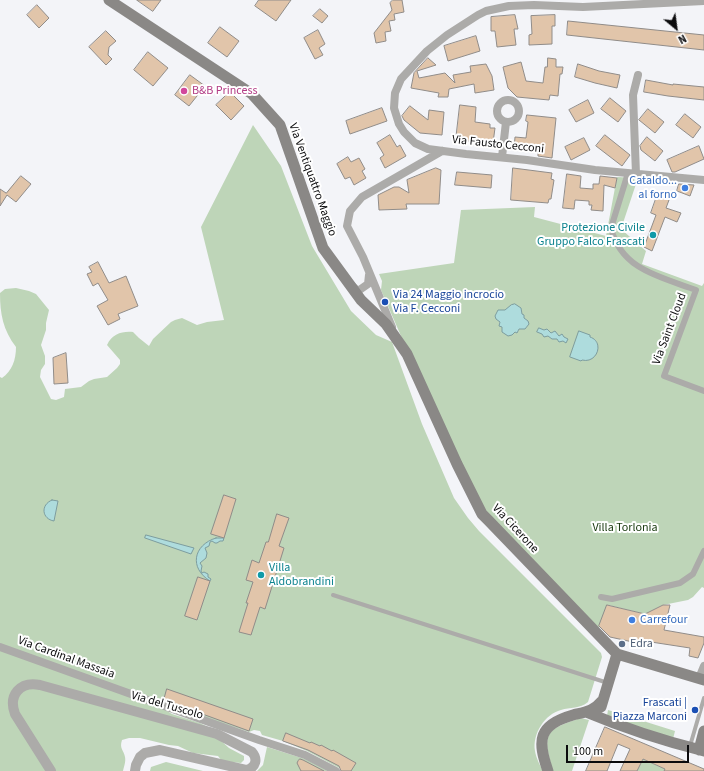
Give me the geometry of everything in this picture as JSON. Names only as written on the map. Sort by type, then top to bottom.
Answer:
[{"type":"main road","name":"Via Ventiquattro Maggio","points":[[109,0],[252,94],[280,125],[323,248],[360,300],[386,324],[407,354]]},
{"type":"main road","name":"Via Cicerone","points":[[407,354],[457,464],[482,514],[617,654]]},
{"type":"main road","points":[[610,722],[602,712],[602,701],[617,654],[701,679]]},
{"type":"main road","points":[[548,771],[541,749],[541,741],[544,732],[550,725],[595,708],[602,701]]},
{"type":"main road","points":[[586,712],[610,722],[696,749],[704,731]]},
{"type":"street","points":[[442,151],[428,149],[415,143],[404,132],[399,124],[394,108],[395,93],[401,79],[427,51],[447,35],[478,15],[486,11],[534,4],[583,7],[704,1]]},
{"type":"street","points":[[632,173],[633,95],[638,75]]},
{"type":"street","points":[[502,157],[506,122]]},
{"type":"street","name":"Via Fausto Cecconi","points":[[398,342],[369,272],[347,226],[350,211],[362,197],[442,151],[704,180]]},
{"type":"street","name":"Via Saint Cloud","points":[[632,173],[611,228],[617,246],[625,256],[640,269],[696,290],[664,376],[704,391]]},
{"type":"street","points":[[348,282],[358,290],[368,284],[369,272]]},
{"type":"street","points":[[601,597],[612,599],[680,583],[693,574],[704,551]]},
{"type":"street","name":"Via Cardinal Massaia","points":[[0,646],[259,740],[305,755],[336,771]]},
{"type":"street","points":[[701,679],[704,666]]},
{"type":"street","name":"Via del Tuscolo","points":[[51,771],[12,707],[15,694],[20,688],[33,683],[217,734],[252,752]]},
{"type":"street","points":[[135,771],[140,757],[145,753],[160,750],[247,770],[252,768],[255,764],[255,755],[252,752],[259,740]]},
{"type":"lane","points":[[333,595],[608,684]]},
{"type":"lane","points":[[696,749],[704,698]]},
{"type":"lane","points":[[696,749],[704,705]]},
{"type":"green space","name":"Villa Aldobrandini","points":[[253,125],[281,166],[312,246],[351,311],[376,335],[392,342],[422,424],[454,498],[479,531],[601,653],[602,657],[588,702],[582,706],[555,712],[545,720],[538,732],[535,751],[543,771],[345,771],[307,751],[283,741],[262,735],[260,731],[254,730],[249,732],[147,699],[172,714],[200,723],[214,730],[218,738],[229,748],[244,756],[244,760],[241,763],[222,761],[218,756],[193,753],[178,746],[140,738],[129,738],[122,740],[121,743],[125,759],[123,771],[0,771],[0,377],[2,378],[11,369],[16,347],[3,322],[0,293],[5,289],[16,288],[29,291],[36,294],[49,310],[46,330],[41,345],[45,356],[45,364],[41,370],[40,377],[51,399],[56,400],[64,397],[65,389],[81,387],[94,379],[107,377],[117,368],[120,364],[120,360],[107,345],[112,338],[118,334],[133,332],[149,346],[153,339],[175,320],[182,318],[197,325],[224,320],[201,227]]},
{"type":"green space","name":"Villa Torlonia","points":[[617,177],[638,178],[621,229],[646,251],[642,264],[702,286],[704,283],[704,588],[702,587],[693,597],[688,600],[663,605],[645,614],[608,605],[599,628],[486,513],[457,459],[401,336],[381,290],[382,281],[379,274],[454,263],[461,210],[535,207],[534,217],[606,236]],"holes":[[[506,309],[509,309],[524,318],[518,331],[515,332],[499,324]]]},
{"type":"green space","points":[[608,710],[675,731],[673,739],[607,716]]},
{"type":"green space","points":[[581,718],[589,720],[572,771],[553,771],[547,741],[549,735],[559,726]]},
{"type":"green space","points":[[267,747],[305,759],[328,771],[257,771],[263,765]]},
{"type":"green space","points":[[643,759],[665,769],[664,771],[637,771]]},
{"type":"green space","points":[[166,762],[203,771],[150,771],[151,767]]},
{"type":"water","points":[[515,304],[521,308],[524,318],[529,324],[525,329],[519,329],[517,333],[515,332],[508,336],[502,332],[502,327],[499,326],[500,322],[495,316],[498,310],[505,310],[511,305]]},
{"type":"water","points":[[539,328],[544,330],[547,329],[551,333],[555,331],[559,336],[562,334],[568,339],[566,343],[563,341],[559,342],[557,339],[552,339],[548,336],[544,337],[542,334],[537,332]]},
{"type":"water","points":[[579,331],[590,335],[590,337],[597,343],[597,352],[592,359],[581,361],[570,357]]},
{"type":"water","points":[[52,500],[58,501],[54,521],[47,518],[44,512],[44,508],[48,502]]},
{"type":"water","points":[[146,535],[194,548],[191,554],[145,538]]},
{"type":"water","points":[[216,538],[224,538],[223,541],[217,543],[212,541],[210,542],[209,546],[205,548],[207,553],[206,558],[200,563],[202,566],[202,573],[204,572],[208,574],[208,577],[211,579],[210,581],[203,576],[199,570],[196,557],[202,546],[208,541]]},
{"type":"building","points":[[137,0],[161,0],[153,11]]},
{"type":"building","points":[[259,0],[291,0],[276,21],[255,6]]},
{"type":"building","points":[[393,0],[402,0],[404,12],[394,14],[395,20],[389,21],[391,31],[385,32],[386,41],[376,43],[374,33],[392,10],[390,3]]},
{"type":"building","points":[[37,5],[49,18],[39,28],[27,15]]},
{"type":"building","points":[[320,9],[328,16],[322,23],[313,16]]},
{"type":"building","points":[[515,15],[518,29],[514,29],[516,45],[497,47],[495,31],[491,31],[491,17]]},
{"type":"building","points":[[555,15],[555,26],[552,26],[552,44],[529,45],[529,35],[532,34],[531,16]]},
{"type":"building","points":[[568,21],[704,35],[704,50],[567,35]]},
{"type":"building","points":[[220,27],[239,41],[227,57],[208,43]]},
{"type":"building","points":[[318,30],[325,44],[319,48],[323,55],[315,59],[304,38]]},
{"type":"building","points":[[106,31],[116,41],[109,47],[108,55],[112,59],[106,65],[89,47]]},
{"type":"building","points":[[476,36],[480,51],[448,61],[444,46]]},
{"type":"building","points":[[148,52],[168,68],[153,86],[134,70]]},
{"type":"building","points":[[428,58],[436,65],[417,71],[419,78],[445,73],[455,83],[453,75],[471,72],[470,66],[486,64],[492,76],[494,90],[475,93],[474,84],[449,89],[448,97],[438,97],[439,93],[411,88],[414,73]]},
{"type":"building","points":[[548,58],[556,59],[556,67],[563,67],[562,74],[560,74],[558,96],[550,95],[549,100],[517,97],[508,88],[503,67],[521,62],[526,81],[543,83]]},
{"type":"building","points":[[578,64],[599,71],[620,75],[617,88],[575,77]]},
{"type":"building","points":[[190,75],[205,86],[189,106],[175,95]]},
{"type":"building","points":[[646,80],[673,85],[704,87],[704,100],[644,92]]},
{"type":"building","points":[[230,92],[244,106],[231,120],[216,105]]},
{"type":"building","points":[[610,98],[626,111],[618,122],[601,109]]},
{"type":"building","points":[[588,100],[594,113],[576,122],[569,110]]},
{"type":"building","points":[[460,105],[476,107],[475,122],[490,124],[490,128],[495,128],[493,143],[456,140]]},
{"type":"building","points":[[410,106],[428,120],[429,110],[444,112],[442,135],[420,133],[404,120],[402,116]]},
{"type":"building","points":[[382,108],[387,121],[350,134],[346,121]]},
{"type":"building","points":[[648,109],[664,122],[655,133],[639,120]]},
{"type":"building","points":[[685,114],[701,127],[693,138],[676,125]]},
{"type":"building","points":[[527,115],[556,118],[552,158],[538,156],[538,152],[514,149],[515,137],[526,138],[528,122],[526,121]]},
{"type":"building","points":[[390,135],[397,147],[400,145],[406,156],[385,168],[380,158],[384,155],[377,143]]},
{"type":"building","points":[[605,135],[630,155],[622,166],[596,146]]},
{"type":"building","points":[[647,137],[663,151],[655,161],[641,150],[640,146]]},
{"type":"building","points":[[584,138],[590,150],[571,160],[565,147]]},
{"type":"building","points":[[699,146],[704,159],[672,172],[667,160]]},
{"type":"building","points":[[348,157],[351,162],[359,158],[365,169],[362,171],[366,178],[354,185],[350,177],[345,179],[337,164]]},
{"type":"building","points":[[436,168],[441,170],[439,204],[406,204],[407,209],[379,210],[378,195],[394,187],[399,187],[409,193],[407,180]]},
{"type":"building","points":[[513,168],[552,173],[551,179],[554,180],[551,199],[549,199],[548,203],[511,200]]},
{"type":"building","points":[[457,172],[492,175],[491,188],[455,185]]},
{"type":"building","points":[[567,174],[581,176],[580,188],[593,189],[593,184],[599,184],[600,176],[617,178],[615,188],[604,185],[603,211],[591,210],[592,205],[589,205],[589,201],[575,200],[574,209],[563,208]]},
{"type":"building","points":[[21,176],[31,184],[16,202],[7,195],[0,206],[0,189],[6,193]]},
{"type":"building","name":"Cataldo... al forno","points":[[679,184],[694,185],[690,196],[677,191]]},
{"type":"building","name":"Protezione Civile Gruppo Falco Frascati","points":[[657,196],[669,200],[666,208],[681,213],[677,222],[665,217],[652,251],[644,247],[656,215],[651,213]]},
{"type":"building","points":[[98,262],[109,283],[126,276],[138,306],[118,314],[120,319],[108,325],[97,306],[108,300],[98,283],[93,286],[87,274],[92,272],[89,267]]},
{"type":"building","points":[[66,353],[68,383],[54,384],[53,358]]},
{"type":"building","points":[[224,495],[236,499],[224,538],[211,534]]},
{"type":"building","name":"Villa Aldobrandini","points":[[277,514],[289,518],[279,546],[284,548],[265,609],[260,607],[251,635],[239,632],[253,582],[246,580],[252,560],[259,563],[266,542],[268,542]]},
{"type":"building","points":[[198,577],[210,581],[197,620],[185,616]]},
{"type":"building","name":"Carrefour","points":[[607,605],[645,614],[663,605],[670,605],[664,630],[704,637],[704,643],[698,658],[689,656],[690,648],[651,642],[651,646],[610,637],[599,626]]},
{"type":"building","points":[[167,689],[253,719],[249,731],[164,700]]},
{"type":"building","points":[[605,727],[704,769],[704,771],[664,771],[665,769],[643,759],[637,771],[620,771],[630,749],[618,744],[607,771],[586,771]]},
{"type":"building","points":[[286,733],[310,743],[321,745],[332,751],[333,750],[356,763],[351,771],[341,771],[339,766],[308,750],[283,741]]},
{"type":"building","points":[[300,759],[324,771],[301,771],[297,763]]},
{"type":"place","name":"B&B Princess","points":[[184,91]]},
{"type":"place","name":"Cataldo... al forno","points":[[685,188]]},
{"type":"place","name":"Protezione Civile Gruppo Falco Frascati","points":[[653,235]]},
{"type":"place","name":"Via 24 Maggio incrocio Via F. Cecconi","points":[[385,302]]},
{"type":"place","name":"Villa Aldobrandini","points":[[261,575]]},
{"type":"place","name":"Carrefour","points":[[632,620]]},
{"type":"place","name":"Edra","points":[[622,644]]},
{"type":"place","name":"Frascati | Piazza Marconi","points":[[695,710]]}]
